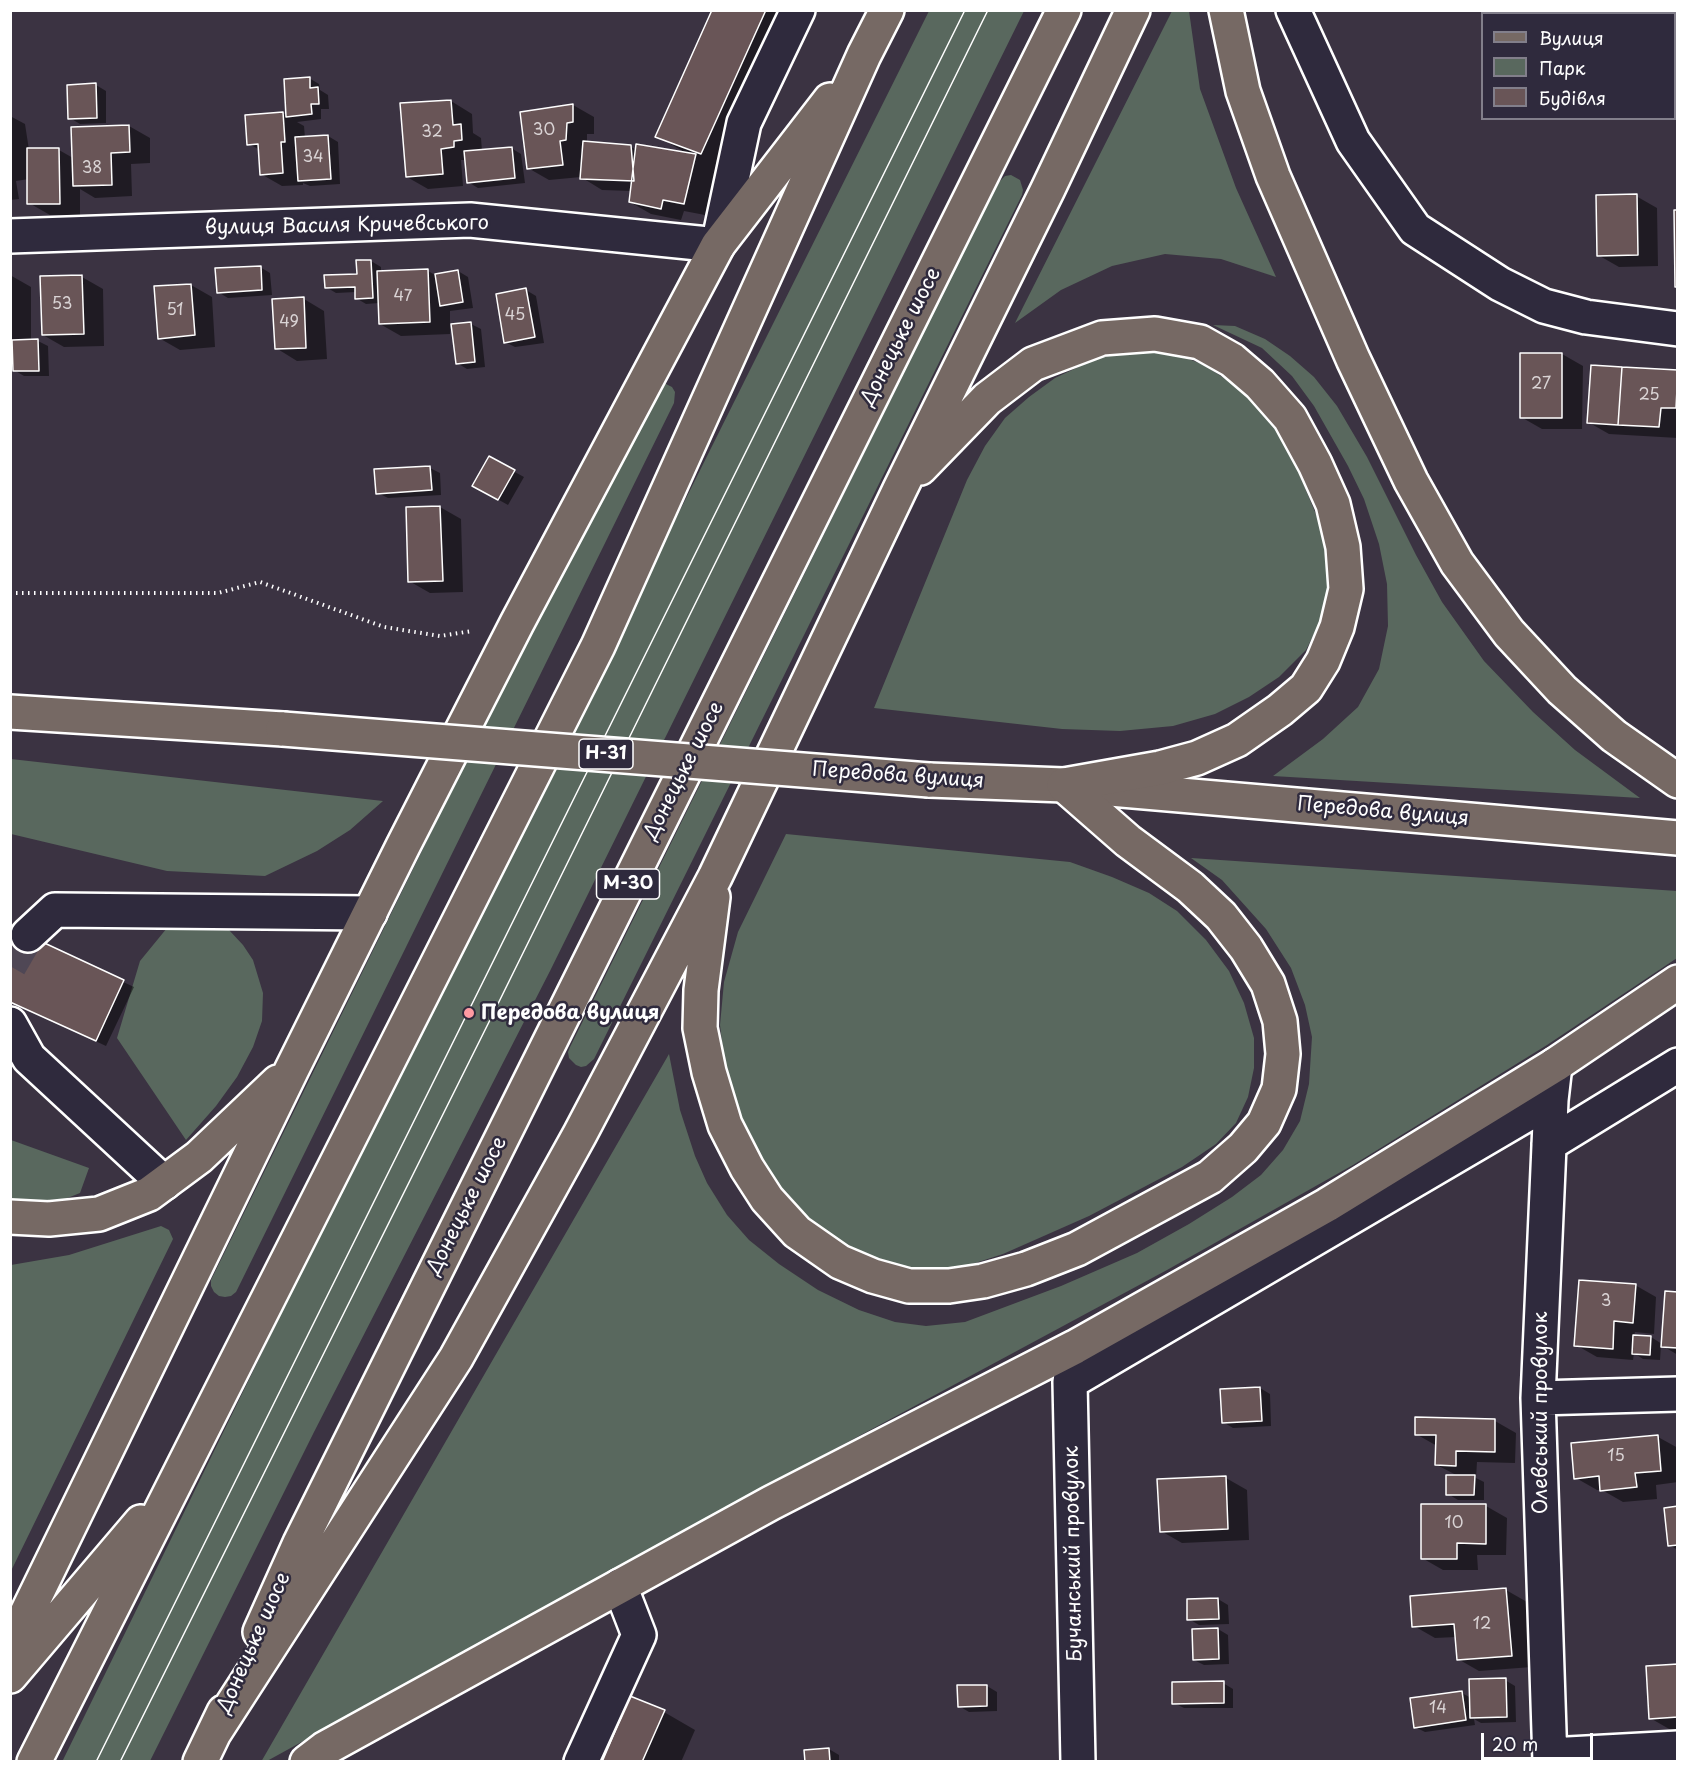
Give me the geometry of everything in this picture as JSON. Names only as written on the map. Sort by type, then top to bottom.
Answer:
[{"type":"main road","points":[[33,1761],[598,646],[864,56],[887,10]]},
{"type":"main road","name":"Донецьке шосе","points":[[200,1761],[300,1543],[1064,10]]},
{"type":"main road","points":[[214,1733],[456,1358],[580,1134],[715,877],[900,489],[1048,189],[1133,10]]},
{"type":"main road","points":[[1226,10],[1243,91],[1273,176],[1358,369],[1411,481],[1457,563],[1509,633],[1562,690],[1614,736],[1677,781]]},
{"type":"main road","points":[[10,1648],[370,913],[517,623],[718,245],[864,56]]},
{"type":"main road","points":[[900,489],[987,399],[1033,363],[1102,338],[1155,334],[1200,342],[1232,360],[1260,384],[1290,418],[1316,464],[1333,504],[1343,547],[1346,589],[1337,627],[1323,661],[1306,688],[1280,710],[1237,740],[1197,758],[1160,768],[1064,785]]},
{"type":"main road","name":"Передова вулиця","points":[[10,712],[284,729],[929,780],[1064,785],[1677,838]]},
{"type":"main road","points":[[715,877],[701,990],[700,1028],[709,1072],[724,1125],[767,1199],[797,1232],[840,1262],[873,1276],[909,1286],[950,1286],[983,1281],[1026,1269],[1077,1249],[1210,1177],[1243,1148],[1264,1123],[1279,1089],[1283,1054],[1280,1021],[1268,984],[1246,948],[1221,916],[1190,887],[1128,841],[1064,785]]},
{"type":"main road","points":[[307,1761],[324,1749],[771,1503],[1075,1347],[1327,1206],[1555,1065],[1677,982]]},
{"type":"main road","points":[[10,1217],[49,1219],[99,1214],[149,1194],[199,1157],[292,1069]]},
{"type":"main road","points":[[10,1676],[177,1480]]},
{"type":"street","points":[[718,245],[744,123],[798,10]]},
{"type":"street","points":[[1293,10],[1353,141],[1415,228],[1500,284],[1544,306],[1586,317],[1677,329]]},
{"type":"street","name":"вулиця Василя Кричевського","points":[[10,236],[470,220],[718,245]]},
{"type":"street","points":[[28,935],[55,910],[370,913]]},
{"type":"street","points":[[10,1023],[29,1058],[164,1183]]},
{"type":"street","name":"Олевський провулок","points":[[1550,1758],[1538,1398],[1551,1100],[1555,1065]]},
{"type":"street","points":[[1549,1144],[1677,1065]]},
{"type":"street","points":[[1070,1382],[1551,1100]]},
{"type":"street","name":"Бучанський провулок","points":[[1075,1347],[1070,1382],[1078,1761]]},
{"type":"street","points":[[1538,1398],[1677,1394]]},
{"type":"street","points":[[580,1761],[639,1635],[620,1586]]},
{"type":"street","points":[[1550,1758],[1677,1748]]},
{"type":"path","points":[[10,593],[218,592],[260,582],[384,627],[440,636],[517,623]]},
{"type":"green space","points":[[929,11],[1024,11],[550,971],[314,1432],[150,1761],[62,1762],[369,1134]]},
{"type":"green space","points":[[1172,11],[1189,11],[1200,89],[1236,188],[1276,277],[1221,259],[1165,254],[1112,266],[1061,290],[1015,323]]},
{"type":"green space","points":[[1011,175],[1020,180],[1022,195],[594,1059],[586,1066],[576,1065],[569,1058],[570,1047],[998,183],[1005,176]]},
{"type":"green space","points":[[1213,325],[1235,326],[1265,339],[1290,356],[1314,377],[1337,406],[1367,457],[1442,602],[1484,661],[1533,712],[1575,750],[1640,798],[1273,776],[1323,739],[1358,707],[1379,669],[1388,626],[1387,584],[1379,544],[1364,499],[1314,406],[1292,376],[1262,348]]},
{"type":"green space","points":[[1123,351],[1176,354],[1204,365],[1233,384],[1256,405],[1273,425],[1291,454],[1320,524],[1327,561],[1329,592],[1320,622],[1306,650],[1279,677],[1249,697],[1215,714],[1173,726],[1120,731],[1062,729],[874,708],[967,480],[985,446],[1005,418],[1055,378],[1091,361]]},
{"type":"green space","points":[[662,382],[672,387],[675,392],[674,403],[236,1292],[231,1296],[219,1296],[211,1286],[211,1280],[648,391]]},
{"type":"green space","points":[[11,759],[383,801],[350,830],[317,851],[265,876],[167,871],[11,834]]},
{"type":"green space","points":[[786,834],[1070,862],[1149,893],[1177,911],[1206,940],[1229,971],[1244,1003],[1254,1038],[1254,1068],[1248,1097],[1236,1123],[1216,1144],[1182,1167],[1089,1216],[1003,1254],[966,1266],[940,1270],[917,1269],[887,1263],[851,1250],[820,1232],[791,1206],[767,1175],[735,1109],[725,1068],[720,1025],[724,982],[738,932]]},
{"type":"green space","points":[[1191,858],[1677,891],[1677,958],[1547,1045],[1353,1165],[1167,1270],[807,1464],[267,1761],[261,1762],[669,1054],[680,1110],[695,1156],[707,1183],[727,1215],[749,1240],[779,1264],[818,1290],[859,1310],[895,1322],[926,1326],[965,1322],[1061,1286],[1137,1253],[1232,1197],[1261,1175],[1283,1150],[1300,1121],[1309,1084],[1312,1037],[1305,1005],[1291,968],[1266,929],[1222,880]]},
{"type":"green space","points":[[176,917],[214,921],[229,930],[253,960],[263,993],[262,1021],[253,1047],[237,1077],[216,1106],[186,1140],[117,1038],[140,961]]},
{"type":"green space","points":[[11,1140],[89,1168],[80,1193],[65,1199],[36,1201],[11,1199]]},
{"type":"green space","points":[[161,1226],[169,1230],[173,1239],[11,1571],[11,1265],[69,1255]]},
{"type":"building","points":[[712,10],[766,10],[701,154],[655,137]]},
{"type":"building","points":[[310,77],[310,88],[318,87],[319,104],[311,104],[312,114],[286,117],[284,79]]},
{"type":"building","points":[[96,83],[97,118],[68,119],[67,85]]},
{"type":"building","points":[[451,100],[453,125],[461,124],[462,140],[454,141],[454,147],[441,149],[443,174],[406,177],[400,103]]},
{"type":"building","points":[[573,104],[573,122],[567,123],[566,140],[560,141],[563,165],[527,169],[520,112]]},
{"type":"building","points":[[283,112],[285,142],[281,142],[283,173],[260,175],[258,144],[247,145],[245,115]]},
{"type":"building","points":[[129,125],[130,152],[111,153],[112,185],[73,186],[71,127]]},
{"type":"building","points":[[328,135],[331,179],[298,181],[295,137]]},
{"type":"building","points":[[583,141],[631,145],[634,181],[580,179]]},
{"type":"building","points":[[636,144],[696,154],[684,204],[663,200],[661,209],[629,202]]},
{"type":"building","points":[[512,147],[515,178],[467,183],[464,151]]},
{"type":"building","points":[[27,148],[59,148],[60,204],[27,204]]},
{"type":"building","points":[[1637,194],[1638,255],[1597,256],[1596,195]]},
{"type":"building","points":[[1674,210],[1678,210],[1678,287],[1675,287]]},
{"type":"building","points":[[356,260],[371,260],[373,298],[355,299],[355,287],[325,288],[324,275],[357,274]]},
{"type":"building","points":[[261,266],[262,290],[217,293],[215,268]]},
{"type":"building","points":[[428,269],[430,322],[379,324],[377,271]]},
{"type":"building","points":[[458,270],[463,302],[440,306],[435,274]]},
{"type":"building","points":[[82,275],[84,334],[42,335],[40,276]]},
{"type":"building","points":[[191,284],[195,335],[158,339],[154,286]]},
{"type":"building","points":[[526,288],[535,337],[504,343],[496,294]]},
{"type":"building","points":[[304,297],[306,348],[275,349],[272,299]]},
{"type":"building","points":[[471,322],[475,362],[456,364],[451,324]]},
{"type":"building","points":[[38,339],[39,371],[13,371],[12,340]]},
{"type":"building","points":[[1520,353],[1562,353],[1562,418],[1520,418]]},
{"type":"building","points":[[1591,365],[1622,367],[1618,425],[1587,423]]},
{"type":"building","points":[[1622,367],[1678,370],[1676,408],[1661,408],[1659,427],[1618,425]]},
{"type":"building","points":[[489,456],[515,470],[498,500],[472,486]]},
{"type":"building","points":[[430,466],[432,490],[376,494],[374,469]]},
{"type":"building","points":[[440,506],[443,581],[408,582],[406,507]]},
{"type":"building","points":[[10,927],[124,980],[96,1041],[10,1002]]},
{"type":"building","points":[[1579,1280],[1636,1284],[1633,1323],[1614,1321],[1613,1349],[1574,1346]]},
{"type":"building","points":[[1665,1291],[1678,1292],[1678,1348],[1661,1347]]},
{"type":"building","points":[[1633,1335],[1651,1336],[1650,1355],[1632,1354]]},
{"type":"building","points":[[1260,1387],[1262,1421],[1222,1423],[1220,1389]]},
{"type":"building","points":[[1415,1417],[1495,1419],[1495,1452],[1456,1451],[1456,1466],[1435,1465],[1436,1435],[1415,1435]]},
{"type":"building","points":[[1658,1435],[1661,1471],[1635,1473],[1637,1487],[1600,1491],[1599,1476],[1574,1479],[1571,1443]]},
{"type":"building","points":[[1446,1475],[1475,1475],[1474,1495],[1446,1495]]},
{"type":"building","points":[[1226,1476],[1228,1529],[1160,1532],[1157,1479]]},
{"type":"building","points":[[1421,1504],[1486,1504],[1486,1544],[1457,1543],[1457,1559],[1421,1559]]},
{"type":"building","points":[[1678,1506],[1678,1545],[1668,1546],[1664,1508]]},
{"type":"building","points":[[1506,1588],[1512,1656],[1457,1660],[1454,1624],[1412,1627],[1410,1596]]},
{"type":"building","points":[[1218,1598],[1219,1619],[1187,1620],[1187,1599]]},
{"type":"building","points":[[1218,1628],[1219,1659],[1193,1660],[1192,1629]]},
{"type":"building","points":[[1678,1664],[1678,1717],[1649,1719],[1646,1666]]},
{"type":"building","points":[[1506,1678],[1507,1717],[1470,1718],[1469,1679]]},
{"type":"building","points":[[1224,1681],[1224,1703],[1172,1704],[1172,1682]]},
{"type":"building","points":[[957,1685],[987,1685],[987,1706],[958,1707]]},
{"type":"building","points":[[1462,1691],[1466,1720],[1414,1728],[1410,1698]]},
{"type":"building","points":[[630,1696],[665,1710],[642,1762],[602,1762]]},
{"type":"building","points":[[829,1748],[830,1762],[805,1762],[804,1750]]},
{"type":"tunnel","points":[[10,966],[28,935]]},
{"type":"tram line","points":[[96,1762],[965,10]]},
{"type":"tram line","points":[[120,1762],[488,1024],[988,10]]},
{"type":"place","name":"Передова вулиця","points":[[469,1013]]}]
